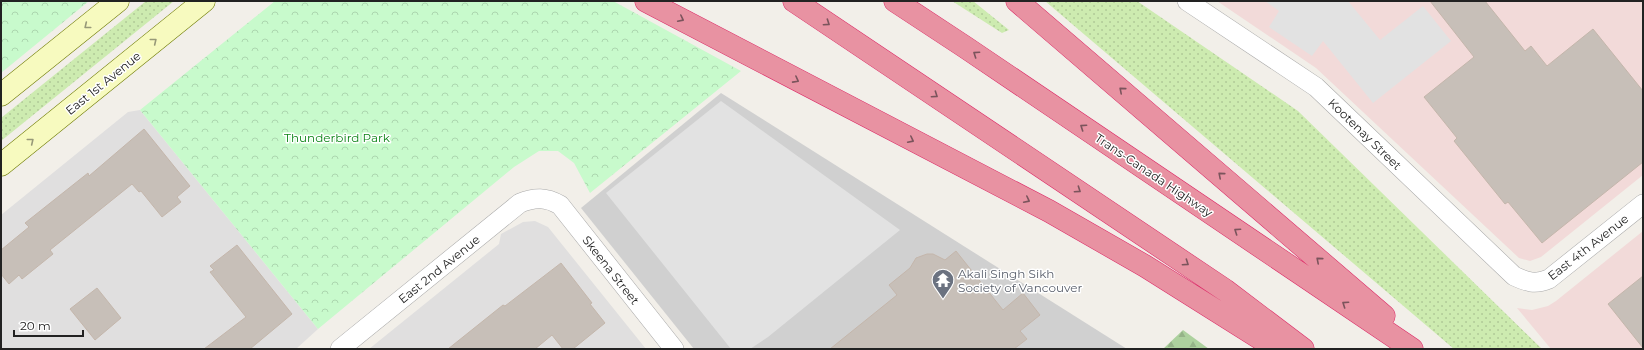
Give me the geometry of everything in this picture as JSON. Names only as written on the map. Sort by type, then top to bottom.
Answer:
[{"type":"highway","points":[[646,1],[1049,212],[1145,266],[1278,349]]},
{"type":"highway","points":[[794,1],[1225,290],[1303,349]]},
{"type":"highway","name":"Trans-Canada Highway","points":[[895,1],[1412,349]]},
{"type":"highway","points":[[1016,1],[1423,349]]},
{"type":"main road","points":[[1,95],[118,1]]},
{"type":"main road","name":"East 1st Avenue","points":[[1,165],[204,1]]},
{"type":"street","name":"Kootenay Street","points":[[1187,1],[1316,87],[1514,276],[1530,283]]},
{"type":"street","name":"East 2nd Avenue","points":[[340,349],[520,203],[531,198],[542,198]]},
{"type":"street","name":"Skeena Street","points":[[542,198],[551,200],[560,205],[674,349]]},
{"type":"street","name":"East 4th Avenue","points":[[1530,283],[1539,283],[1549,280],[1643,204]]},
{"type":"shaded area","points":[[1217,1],[1643,1],[1643,175],[1541,257],[1530,261],[1519,258],[1316,68]]},
{"type":"shaded area","points":[[1265,1],[1348,1],[1380,40],[1423,6],[1451,41],[1373,103],[1323,41],[1312,56],[1269,27],[1279,11]]},
{"type":"shaded area","points":[[721,93],[1127,349],[694,349],[581,208]]},
{"type":"shaded area","points":[[721,101],[900,230],[768,337],[750,349],[731,349],[606,193]]},
{"type":"shaded area","points":[[140,110],[318,329],[296,349],[1,349],[1,215],[128,112]]},
{"type":"shaded area","points":[[535,221],[548,227],[646,349],[369,349],[499,244],[501,234],[523,222]]},
{"type":"shaded area","points":[[1643,231],[1643,349],[1551,349],[1517,308],[1532,310],[1548,306]]},
{"type":"green space","points":[[1,1],[89,1],[1,73]]},
{"type":"green space","points":[[146,1],[174,1],[1,141],[1,118]]},
{"type":"green space","name":"Thunderbird Park","points":[[275,1],[613,1],[741,71],[590,193],[574,163],[558,151],[539,151],[514,167],[318,329],[140,110]]},
{"type":"green space","points":[[952,1],[973,1],[1009,30],[1002,33]]},
{"type":"green space","points":[[1045,1],[1137,1],[1298,111],[1542,349],[1454,349]]},
{"type":"green space","points":[[1183,330],[1209,349],[1163,349]]},
{"type":"building","points":[[1430,1],[1485,1],[1525,51],[1531,46],[1547,66],[1593,29],[1643,91],[1643,162],[1542,243],[1508,202],[1505,204],[1454,141],[1457,138],[1424,97],[1474,57]]},
{"type":"building","points":[[144,129],[190,186],[177,197],[181,202],[162,217],[141,191],[139,192],[132,184],[50,250],[53,254],[22,279],[19,275],[9,284],[1,274],[1,250],[29,227],[25,223],[88,173],[89,176]]},
{"type":"building","points":[[237,245],[292,314],[250,349],[204,349],[246,317],[210,272],[214,270],[210,266]]},
{"type":"building","name":"Akali Singh Sikh Society of Vancouver","points":[[956,251],[1003,310],[1023,293],[1040,315],[1020,331],[1027,339],[1014,349],[830,349],[897,295],[889,285],[910,268],[916,258],[927,254],[933,254],[945,260]]},
{"type":"building","points":[[561,263],[592,303],[590,304],[605,323],[573,349],[563,349],[552,335],[535,349],[448,349],[503,305],[505,306]]},
{"type":"building","points":[[1643,276],[1643,348],[1608,304]]},
{"type":"building","points":[[97,288],[121,318],[95,340],[70,309]]},
{"type":"place","name":"Akali Singh Sikh Society of Vancouver","points":[[943,300]]}]
